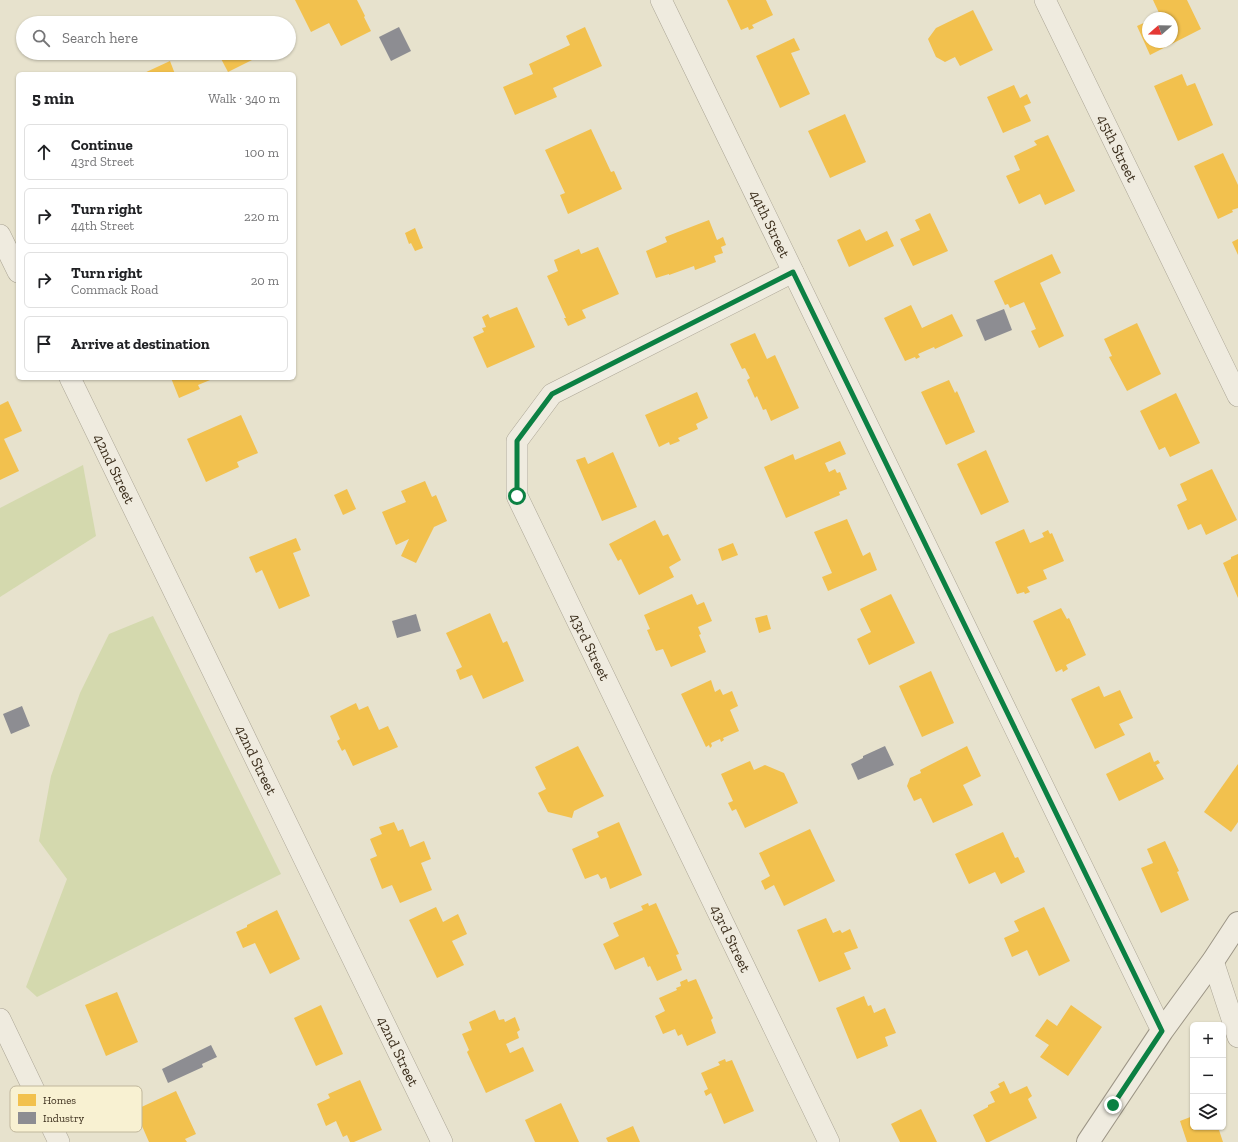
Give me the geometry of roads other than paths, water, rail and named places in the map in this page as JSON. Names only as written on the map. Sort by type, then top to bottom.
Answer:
[{"type":"street","name":"44th Street","points":[[661,0],[1162,1031]]},
{"type":"street","name":"45th Street","points":[[1045,0],[1238,396]]},
{"type":"street","points":[[0,235],[16,268]]},
{"type":"street","name":"43rd Street","points":[[793,272],[552,394],[517,441],[517,496],[829,1142]]},
{"type":"street","name":"42nd Street","points":[[71,380],[442,1142]]},
{"type":"street","points":[[1088,1142],[1162,1031],[1213,961],[1238,923]]},
{"type":"street","points":[[1213,961],[1238,1037]]},
{"type":"street","points":[[0,1019],[32,1086]]},
{"type":"street","points":[[54,1132],[59,1142]]}]
